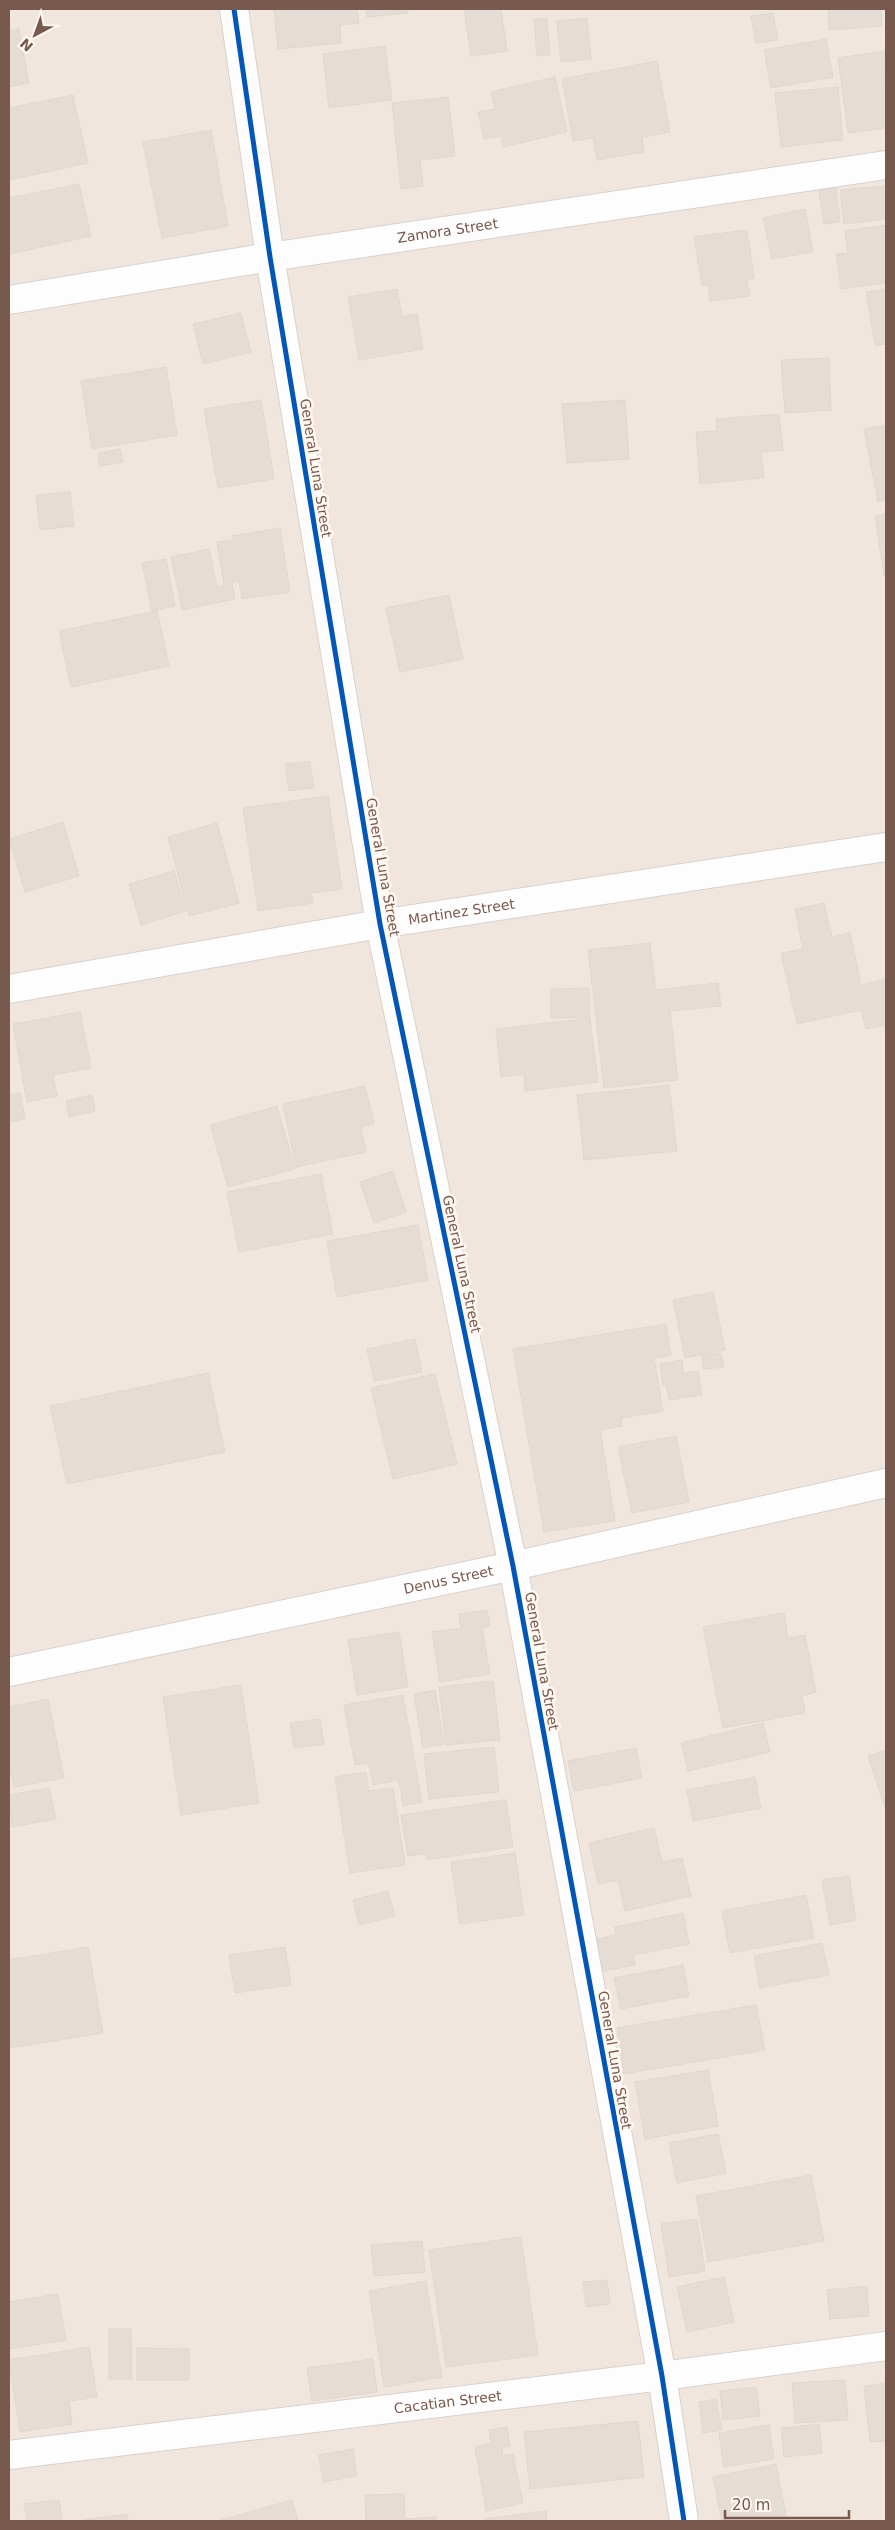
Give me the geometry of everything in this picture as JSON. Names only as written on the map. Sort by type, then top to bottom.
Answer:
[{"type":"street","name":"General Luna Street","points":[[234,9],[270,257],[380,924],[513,1566],[662,2376],[684,2521]]},
{"type":"street","name":"Zamora Street","points":[[9,300],[270,257],[886,165]]},
{"type":"street","name":"Martinez Street","points":[[9,989],[380,924],[886,847]]},
{"type":"street","name":"Denus Street","points":[[9,1672],[513,1566],[886,1483]]},
{"type":"street","name":"Cacatian Street","points":[[9,2455],[662,2376],[886,2346]]},
{"type":"shaded area","points":[[9,9],[886,9],[886,2521],[9,2521]]},
{"type":"building","points":[[274,9],[357,9],[359,23],[340,25],[341,43],[278,49]]},
{"type":"building","points":[[366,9],[408,9],[408,13],[367,17]]},
{"type":"building","points":[[464,9],[501,9],[507,51],[471,56]]},
{"type":"building","points":[[828,9],[881,9],[882,26],[829,30]]},
{"type":"building","points":[[773,13],[778,40],[756,43],[751,16]]},
{"type":"building","points":[[587,18],[591,59],[561,62],[557,21]]},
{"type":"building","points":[[534,19],[547,19],[550,55],[537,56]]},
{"type":"building","points":[[19,29],[29,83],[9,87],[9,31]]},
{"type":"building","points":[[826,39],[833,77],[771,88],[764,50]]},
{"type":"building","points":[[385,46],[392,100],[329,108],[323,54]]},
{"type":"building","points":[[885,51],[886,128],[848,133],[838,58]]},
{"type":"building","points":[[657,61],[670,132],[642,137],[644,152],[597,160],[593,138],[573,141],[562,79]]},
{"type":"building","points":[[555,77],[567,132],[503,147],[501,136],[484,139],[478,112],[495,109],[491,92]]},
{"type":"building","points":[[838,87],[843,140],[781,147],[775,93]]},
{"type":"building","points":[[73,95],[88,163],[9,180],[9,108]]},
{"type":"building","points":[[448,97],[455,156],[420,160],[423,186],[401,189],[392,103]]},
{"type":"building","points":[[211,130],[228,226],[162,238],[143,142]]},
{"type":"building","points":[[79,184],[91,236],[10,254],[9,198]]},
{"type":"building","points":[[886,186],[886,219],[844,224],[840,190]]},
{"type":"building","points":[[836,188],[840,222],[824,224],[819,190]]},
{"type":"building","points":[[805,209],[813,252],[772,259],[763,218]]},
{"type":"building","points":[[886,225],[886,283],[841,289],[836,254],[848,253],[845,231]]},
{"type":"building","points":[[747,230],[754,278],[747,279],[750,296],[710,301],[708,285],[702,286],[694,237]]},
{"type":"building","points":[[397,289],[402,317],[417,314],[423,349],[359,360],[348,297]]},
{"type":"building","points":[[886,289],[886,344],[875,345],[866,292]]},
{"type":"building","points":[[241,313],[251,352],[203,364],[193,324]]},
{"type":"building","points":[[829,358],[831,410],[785,413],[781,360]]},
{"type":"building","points":[[166,367],[177,435],[92,449],[81,381]]},
{"type":"building","points":[[261,400],[274,479],[218,488],[204,409]]},
{"type":"building","points":[[625,400],[629,459],[567,463],[562,404]]},
{"type":"building","points":[[779,414],[783,450],[761,452],[764,478],[700,484],[696,432],[717,431],[716,419]]},
{"type":"building","points":[[886,425],[886,500],[878,502],[864,429]]},
{"type":"building","points":[[120,449],[123,462],[100,466],[98,453]]},
{"type":"building","points":[[70,492],[74,526],[40,530],[36,495]]},
{"type":"building","points":[[886,514],[886,575],[884,576],[875,516]]},
{"type":"building","points":[[280,528],[290,592],[242,599],[239,581],[224,584],[217,542],[233,540],[232,536]]},
{"type":"building","points":[[209,549],[217,587],[232,584],[235,599],[182,610],[171,557]]},
{"type":"building","points":[[166,559],[175,606],[152,611],[142,563]]},
{"type":"building","points":[[449,595],[463,659],[400,672],[386,608]]},
{"type":"building","points":[[157,611],[169,666],[71,687],[59,631]]},
{"type":"building","points":[[310,761],[314,788],[289,791],[285,764]]},
{"type":"building","points":[[328,796],[342,889],[311,893],[313,903],[258,911],[243,808]]},
{"type":"building","points":[[63,822],[79,876],[25,892],[9,839]]},
{"type":"building","points":[[217,823],[239,903],[189,916],[168,837]]},
{"type":"building","points":[[174,871],[186,911],[141,925],[129,884]]},
{"type":"building","points":[[824,903],[832,937],[850,933],[861,985],[886,979],[886,1025],[866,1029],[861,1010],[797,1024],[781,953],[803,949],[795,909]]},
{"type":"building","points":[[650,943],[656,990],[718,983],[721,1006],[670,1011],[678,1080],[604,1088],[588,950]]},
{"type":"building","points":[[589,988],[590,1017],[551,1018],[551,989]]},
{"type":"building","points":[[80,1012],[91,1068],[53,1075],[57,1096],[27,1102],[13,1024]]},
{"type":"building","points":[[590,1018],[598,1082],[525,1091],[524,1074],[501,1077],[496,1029]]},
{"type":"building","points":[[669,1085],[677,1151],[584,1160],[577,1095]]},
{"type":"building","points":[[365,1086],[374,1124],[361,1127],[366,1152],[296,1167],[283,1104]]},
{"type":"building","points":[[20,1093],[25,1119],[9,1122],[9,1095]]},
{"type":"building","points":[[92,1095],[95,1111],[69,1117],[66,1101]]},
{"type":"building","points":[[277,1106],[295,1169],[228,1187],[210,1125]]},
{"type":"building","points":[[393,1171],[406,1212],[374,1223],[360,1182]]},
{"type":"building","points":[[321,1174],[333,1234],[239,1252],[227,1192]]},
{"type":"building","points":[[418,1225],[428,1280],[337,1297],[327,1241]]},
{"type":"building","points":[[713,1292],[725,1350],[685,1358],[673,1300]]},
{"type":"building","points":[[666,1324],[671,1355],[654,1358],[663,1411],[621,1418],[622,1426],[600,1430],[615,1521],[544,1532],[513,1349]]},
{"type":"building","points":[[415,1339],[422,1372],[374,1381],[367,1349]]},
{"type":"building","points":[[721,1353],[724,1367],[703,1369],[702,1356]]},
{"type":"building","points":[[682,1360],[683,1373],[698,1371],[702,1395],[669,1400],[666,1385],[663,1385],[660,1364]]},
{"type":"building","points":[[208,1373],[225,1452],[67,1484],[50,1406]]},
{"type":"building","points":[[435,1374],[457,1464],[393,1479],[371,1388]]},
{"type":"building","points":[[676,1436],[689,1502],[632,1513],[618,1447]]},
{"type":"building","points":[[487,1610],[490,1626],[482,1628],[490,1674],[440,1682],[432,1632],[461,1628],[459,1614]]},
{"type":"building","points":[[784,1613],[788,1638],[805,1635],[816,1692],[802,1696],[805,1713],[723,1728],[703,1627]]},
{"type":"building","points":[[399,1632],[408,1687],[357,1695],[348,1640]]},
{"type":"building","points":[[493,1681],[500,1740],[446,1745],[439,1687]]},
{"type":"building","points":[[241,1685],[259,1803],[181,1815],[163,1697]]},
{"type":"building","points":[[435,1690],[444,1744],[423,1748],[414,1694]]},
{"type":"building","points":[[403,1695],[422,1802],[403,1806],[399,1780],[373,1785],[369,1763],[355,1765],[344,1705]]},
{"type":"building","points":[[48,1699],[64,1778],[14,1787],[9,1764],[9,1707]]},
{"type":"building","points":[[320,1719],[324,1744],[294,1748],[290,1723]]},
{"type":"building","points":[[763,1723],[770,1752],[688,1771],[681,1743]]},
{"type":"building","points":[[494,1747],[499,1792],[429,1799],[424,1754]]},
{"type":"building","points":[[636,1748],[642,1778],[574,1791],[568,1761]]},
{"type":"building","points":[[886,1750],[886,1811],[868,1756]]},
{"type":"building","points":[[366,1772],[369,1791],[393,1788],[405,1865],[350,1873],[335,1777]]},
{"type":"building","points":[[755,1777],[761,1808],[693,1821],[687,1790]]},
{"type":"building","points":[[49,1788],[56,1819],[12,1827],[9,1795]]},
{"type":"building","points":[[506,1800],[513,1847],[427,1860],[425,1854],[408,1856],[401,1815]]},
{"type":"building","points":[[654,1828],[662,1862],[682,1858],[691,1896],[625,1911],[618,1880],[598,1884],[589,1843]]},
{"type":"building","points":[[515,1853],[524,1915],[460,1924],[451,1862]]},
{"type":"building","points":[[849,1876],[856,1920],[830,1925],[822,1880]]},
{"type":"building","points":[[388,1891],[395,1916],[359,1925],[353,1900]]},
{"type":"building","points":[[806,1895],[814,1938],[730,1953],[722,1911]]},
{"type":"building","points":[[683,1913],[689,1944],[634,1955],[635,1965],[598,1972],[592,1940],[616,1935],[615,1927]]},
{"type":"building","points":[[822,1943],[829,1975],[760,1988],[754,1956]]},
{"type":"building","points":[[88,1947],[103,2033],[9,2048],[9,1960]]},
{"type":"building","points":[[285,1947],[291,1985],[235,1993],[229,1955]]},
{"type":"building","points":[[683,1965],[689,1996],[621,2009],[614,1978]]},
{"type":"building","points":[[756,2005],[765,2050],[624,2074],[617,2028]]},
{"type":"building","points":[[708,2070],[718,2126],[645,2139],[635,2082]]},
{"type":"building","points":[[718,2134],[726,2173],[677,2183],[669,2143]]},
{"type":"building","points":[[811,2175],[824,2241],[708,2262],[696,2196]]},
{"type":"building","points":[[697,2219],[705,2271],[669,2277],[661,2224]]},
{"type":"building","points":[[521,2237],[538,2355],[446,2367],[429,2250]]},
{"type":"building","points":[[422,2241],[425,2272],[374,2276],[371,2245]]},
{"type":"building","points":[[724,2277],[734,2322],[687,2332],[677,2287]]},
{"type":"building","points":[[607,2280],[610,2304],[586,2307],[583,2282]]},
{"type":"building","points":[[426,2281],[442,2377],[384,2387],[369,2291]]},
{"type":"building","points":[[867,2286],[869,2316],[830,2319],[827,2290]]},
{"type":"building","points":[[58,2294],[66,2340],[9,2349],[9,2302]]},
{"type":"building","points":[[109,2329],[131,2329],[132,2379],[109,2379]]},
{"type":"building","points":[[89,2347],[97,2397],[69,2401],[72,2424],[20,2432],[9,2360]]},
{"type":"building","points":[[137,2348],[189,2349],[189,2380],[137,2380]]},
{"type":"building","points":[[373,2359],[377,2392],[312,2401],[307,2368]]},
{"type":"building","points":[[845,2380],[848,2420],[795,2423],[792,2383]]},
{"type":"building","points":[[886,2383],[886,2441],[870,2442],[864,2386]]},
{"type":"building","points":[[756,2387],[760,2416],[723,2420],[720,2391]]},
{"type":"building","points":[[716,2399],[722,2430],[703,2433],[699,2402]]},
{"type":"building","points":[[638,2421],[644,2477],[530,2489],[524,2432]]},
{"type":"building","points":[[819,2424],[822,2453],[784,2457],[781,2428]]},
{"type":"building","points":[[769,2425],[774,2459],[724,2467],[719,2433]]},
{"type":"building","points":[[507,2427],[510,2446],[502,2448],[503,2456],[513,2454],[523,2503],[486,2511],[475,2447],[491,2443],[489,2430]]},
{"type":"building","points":[[353,2449],[357,2476],[323,2482],[319,2455]]},
{"type":"building","points":[[776,2464],[787,2521],[722,2521],[713,2477]]},
{"type":"building","points":[[404,2494],[405,2519],[436,2517],[436,2521],[366,2521],[365,2495]]},
{"type":"building","points":[[59,2500],[62,2521],[27,2521],[24,2504]]},
{"type":"building","points":[[292,2500],[298,2521],[218,2521]]},
{"type":"building","points":[[546,2511],[547,2521],[485,2521],[485,2519]]},
{"type":"building","points":[[127,2514],[128,2521],[77,2521]]},
{"type":"cycle path","points":[[234,9],[270,257],[380,924],[513,1566],[662,2376],[684,2521]]}]
